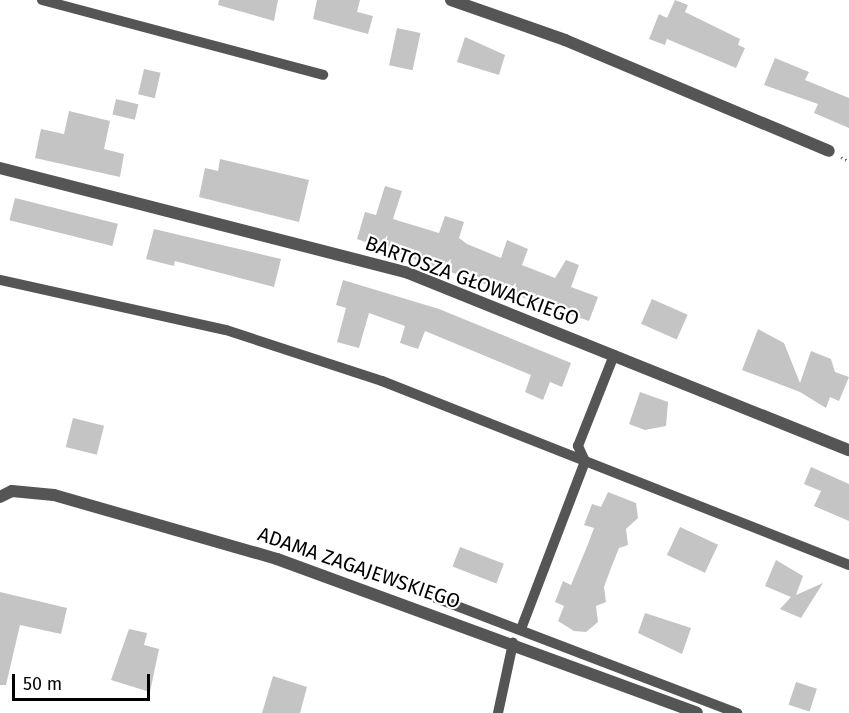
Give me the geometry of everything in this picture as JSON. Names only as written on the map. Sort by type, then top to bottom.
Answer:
[{"type":"street","points":[[451,0],[565,40],[829,151]]},
{"type":"street","name":"BARTOSZA GŁOWACKIEGO","points":[[0,168],[398,270],[849,450]]},
{"type":"street","name":"ADAMA ZAGAJEWSKIEGO","points":[[0,497],[12,491],[54,495],[183,530],[513,643],[698,713]]},
{"type":"lane","points":[[42,0],[323,75]]},
{"type":"lane","points":[[0,280],[226,330],[382,381],[849,565]]},
{"type":"lane","points":[[521,629],[585,461],[578,446],[614,355]]},
{"type":"lane","points":[[428,595],[737,713]]},
{"type":"lane","points":[[498,713],[513,643]]},
{"type":"building","points":[[219,0],[278,0],[274,21],[218,5]]},
{"type":"building","points":[[317,0],[360,0],[357,12],[373,16],[368,34],[313,19]]},
{"type":"building","points":[[675,0],[688,5],[685,12],[740,39],[738,45],[745,48],[736,68],[667,39],[665,45],[649,39],[659,14],[667,18]]},
{"type":"building","points":[[397,28],[420,33],[413,70],[389,65]]},
{"type":"building","points":[[465,37],[505,55],[499,75],[457,62]]},
{"type":"building","points":[[775,58],[809,72],[805,80],[849,98],[849,128],[814,113],[818,104],[764,85]]},
{"type":"building","points":[[144,69],[161,73],[155,98],[138,94]]},
{"type":"building","points":[[116,99],[138,104],[135,120],[112,115]]},
{"type":"building","points":[[69,111],[110,121],[104,149],[124,154],[120,177],[35,158],[41,129],[64,134]]},
{"type":"building","points":[[220,159],[309,180],[299,222],[199,197],[205,168],[218,171]]},
{"type":"building","points":[[385,186],[402,191],[393,219],[439,233],[445,216],[464,222],[459,238],[467,244],[501,258],[507,240],[528,249],[522,265],[555,278],[566,260],[579,265],[571,287],[598,297],[589,321],[357,239],[365,212],[376,215]]},
{"type":"building","points":[[15,198],[118,224],[112,246],[9,220]]},
{"type":"building","points":[[154,229],[281,259],[274,287],[175,261],[174,266],[146,259]]},
{"type":"building","points":[[343,280],[439,309],[571,363],[562,387],[550,382],[543,400],[525,392],[531,375],[425,331],[418,349],[400,343],[405,326],[369,313],[359,348],[337,342],[346,308],[336,305]]},
{"type":"building","points":[[652,299],[688,315],[677,340],[641,324]]},
{"type":"building","points":[[758,329],[784,343],[800,383],[811,351],[831,359],[835,372],[849,377],[839,401],[830,397],[826,408],[800,392],[742,370]]},
{"type":"building","points":[[640,392],[668,402],[666,426],[645,430],[629,424]]},
{"type":"building","points":[[73,418],[104,426],[97,455],[66,447]]},
{"type":"building","points":[[811,467],[849,484],[849,521],[814,506],[821,491],[804,484]]},
{"type":"building","points":[[608,492],[636,503],[638,518],[626,529],[628,545],[619,548],[611,568],[604,587],[606,602],[596,606],[598,622],[586,632],[574,631],[558,621],[564,606],[555,602],[563,581],[571,585],[588,544],[594,528],[584,525],[592,504],[601,507]]},
{"type":"building","points":[[680,527],[718,545],[705,573],[667,555]]},
{"type":"building","points":[[460,547],[504,564],[496,583],[452,567]]},
{"type":"building","points":[[776,560],[803,576],[796,595],[823,583],[801,618],[780,609],[791,597],[765,586]]},
{"type":"building","points":[[0,592],[67,608],[61,634],[20,625],[6,685],[0,685]]},
{"type":"building","points":[[645,613],[691,628],[682,654],[638,633]]},
{"type":"building","points":[[129,629],[147,633],[144,645],[159,649],[150,692],[111,680]]},
{"type":"building","points":[[273,676],[307,687],[300,713],[262,713]]},
{"type":"building","points":[[796,682],[817,689],[810,712],[789,705]]}]
